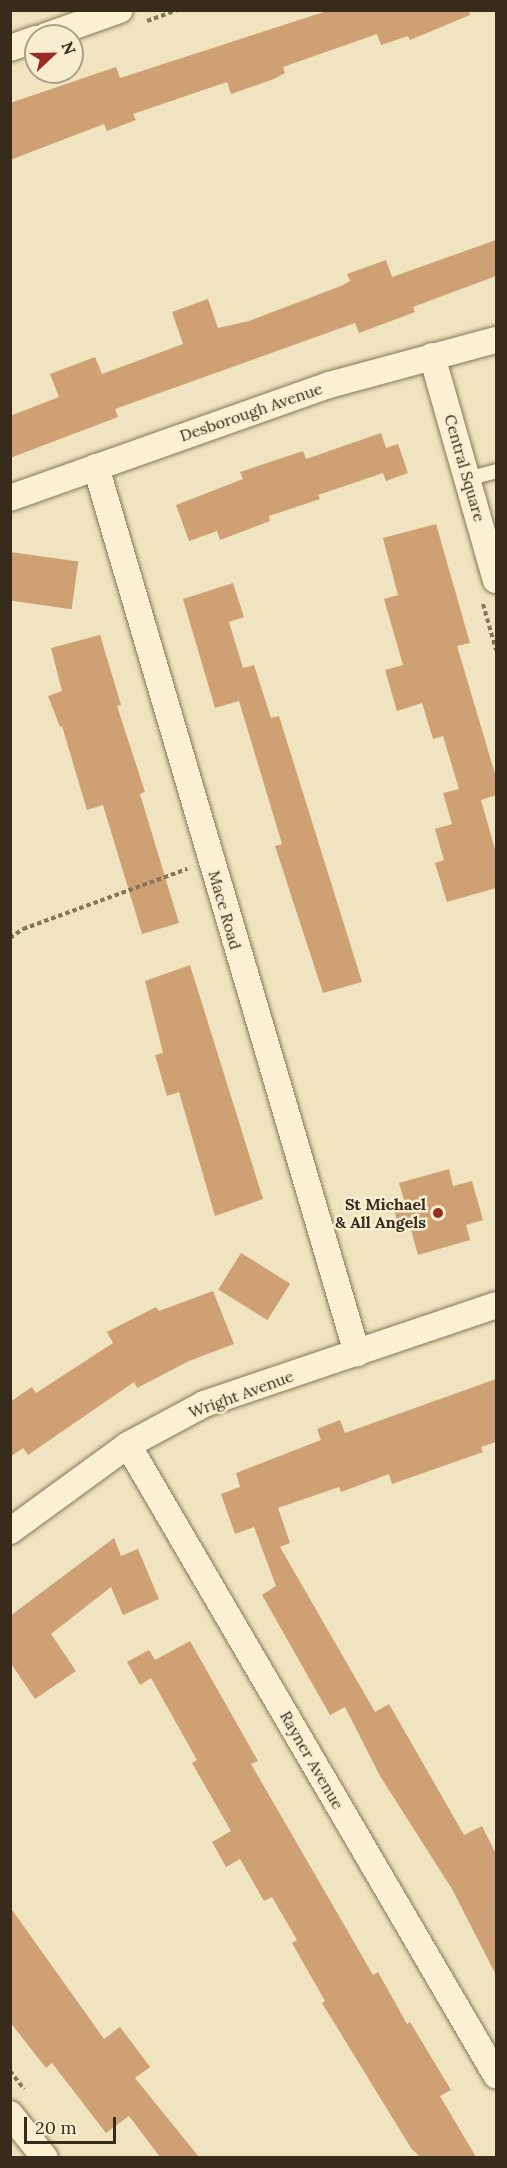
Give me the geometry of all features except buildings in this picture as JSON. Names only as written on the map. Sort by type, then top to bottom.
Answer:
[{"type":"street","points":[[80,24],[120,10]]},
{"type":"street","name":"Desborough Avenue","points":[[10,498],[329,385],[496,340]]},
{"type":"street","name":"Central Square","points":[[432,356],[496,580]]},
{"type":"street","name":"Mace Road","points":[[96,467],[357,1353]]},
{"type":"street","name":"Wright Avenue","points":[[10,1531],[128,1445],[204,1404],[496,1305]]},
{"type":"street","name":"Rayner Avenue","points":[[128,1445],[496,2075]]},
{"type":"street","points":[[10,2114],[45,2157]]},
{"type":"lane","points":[[467,479],[496,471]]},
{"type":"path","points":[[10,938],[23,929],[193,867]]},
{"type":"place","name":"St Michael & All Angels","points":[[438,1213]]}]
